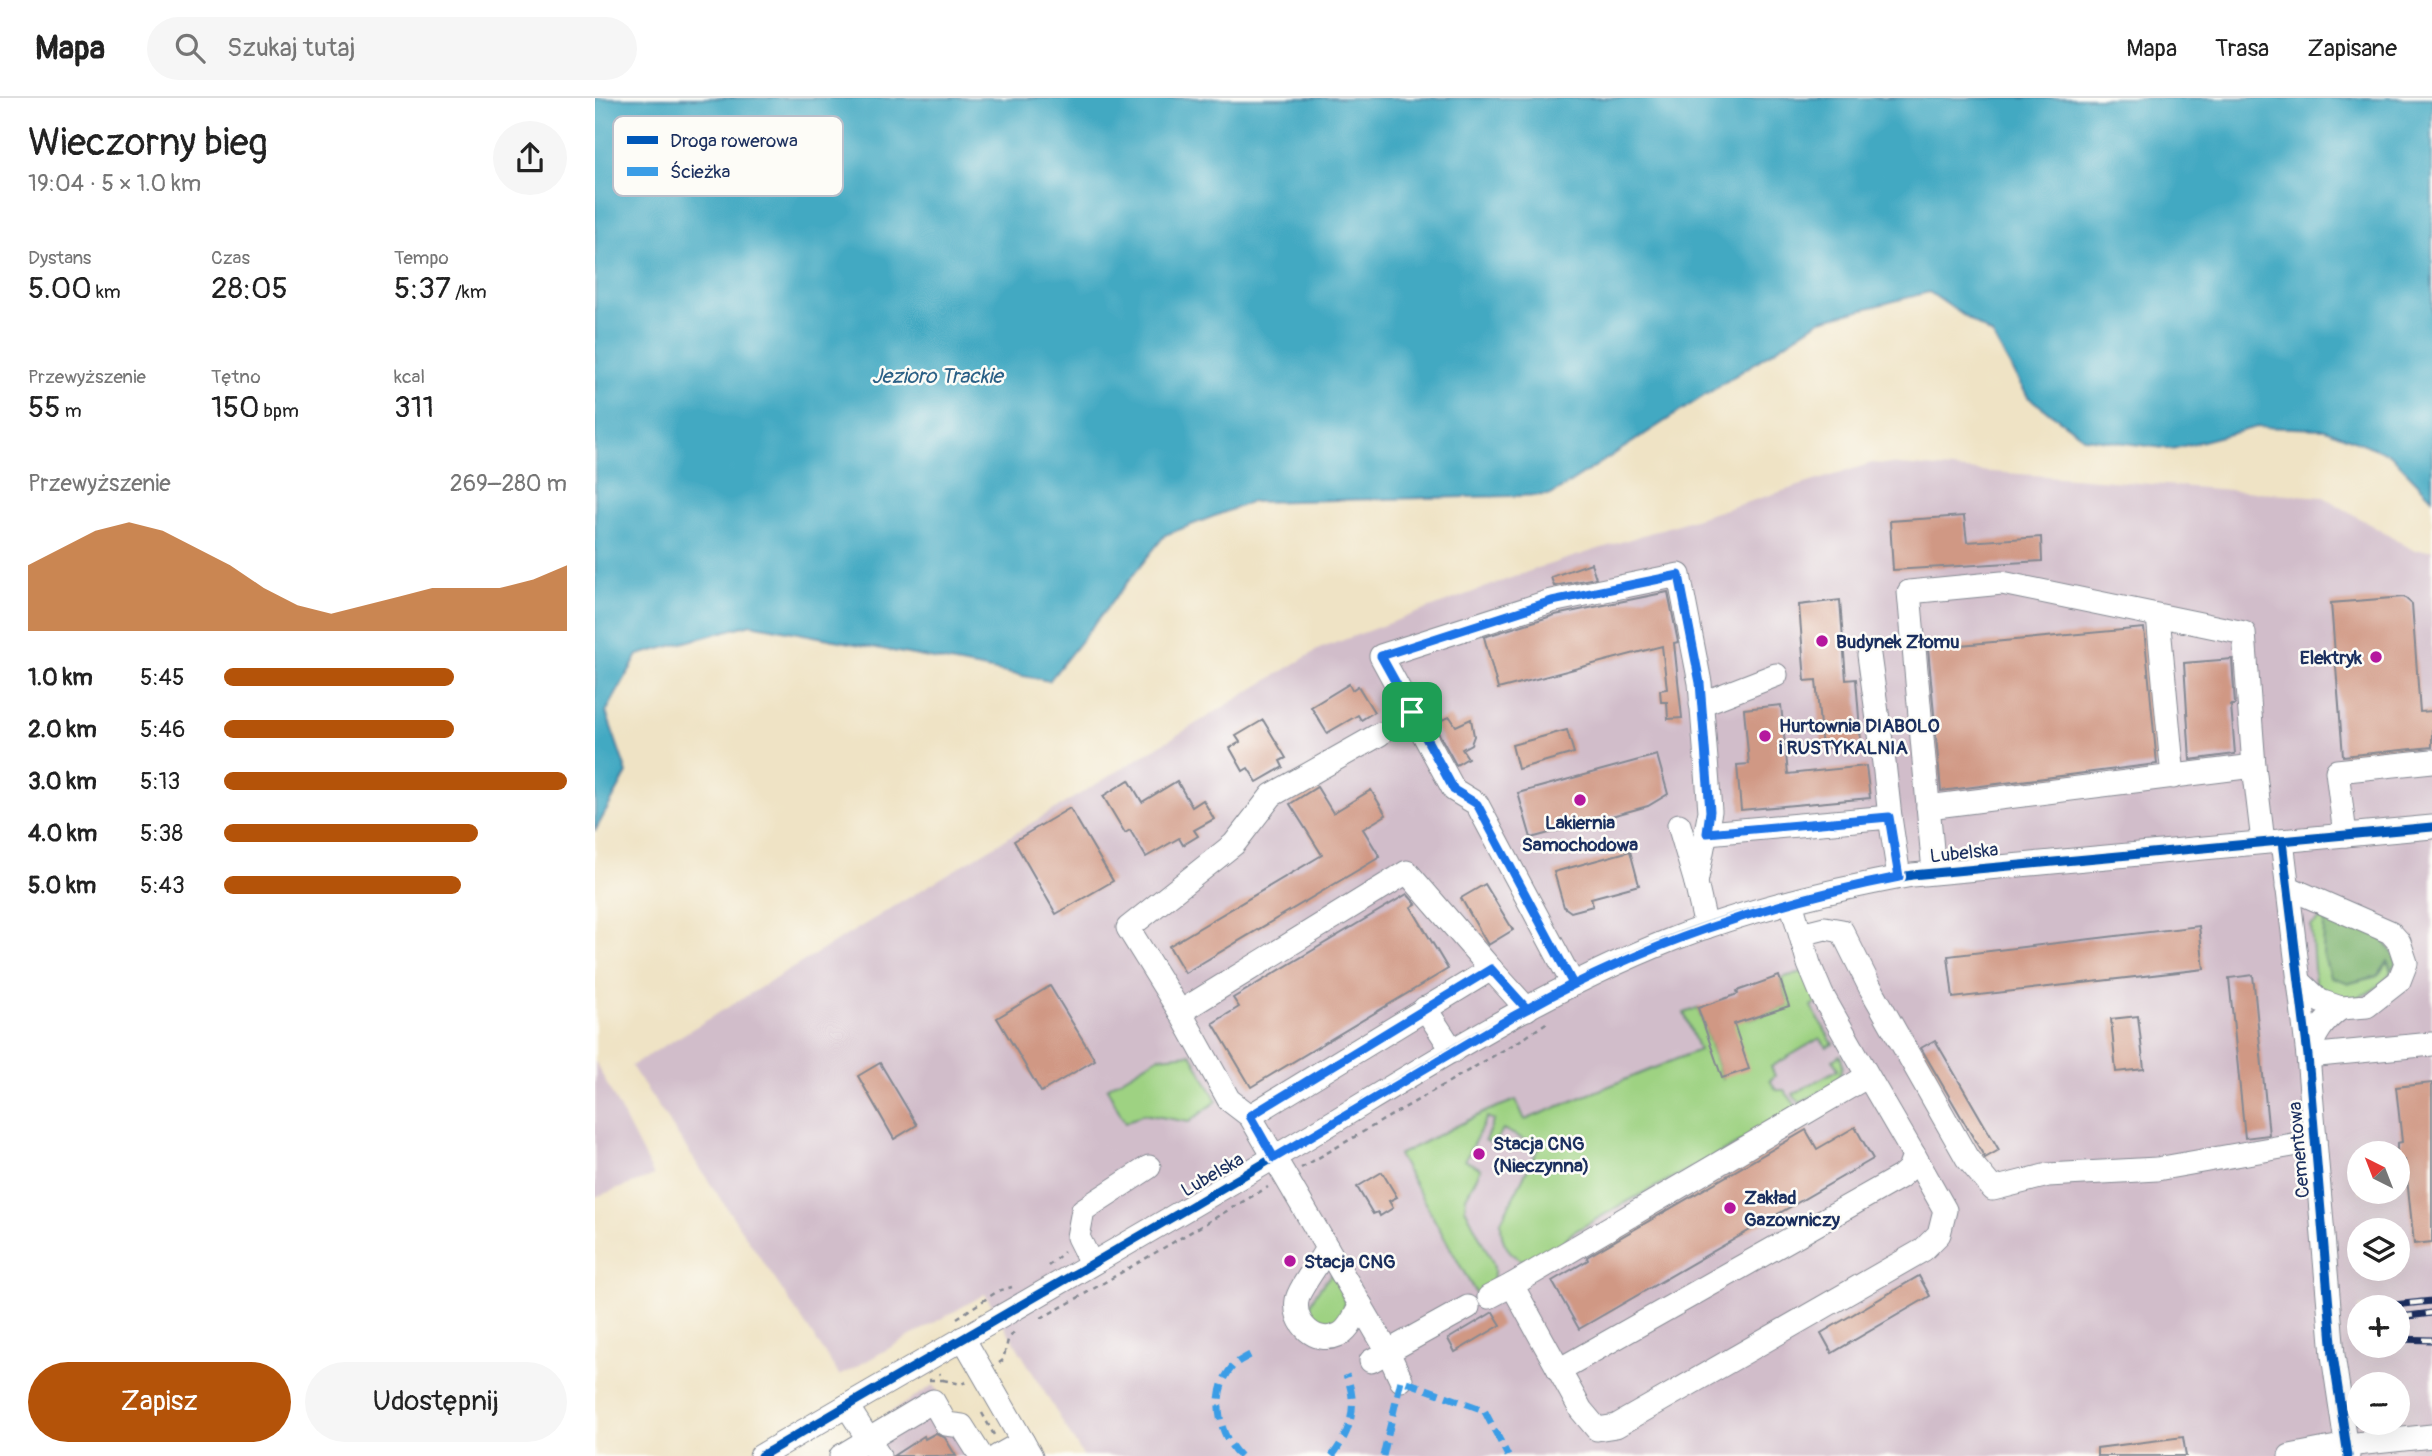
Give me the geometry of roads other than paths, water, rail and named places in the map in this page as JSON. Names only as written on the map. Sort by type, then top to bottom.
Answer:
[{"type":"street","points":[[1573,984],[1477,804],[1454,790],[1381,656],[1552,601],[1679,575],[1700,683],[1710,811],[1696,883]]},
{"type":"street","points":[[1934,872],[1909,592],[2002,583],[2158,616],[2173,777]]},
{"type":"street","name":"Cementowa","points":[[2158,616],[2244,633],[2254,766],[2272,841],[2287,887],[2308,1056],[2333,1356],[2347,1451]]},
{"type":"street","points":[[1869,655],[1899,877]]},
{"type":"street","points":[[1701,704],[1776,675]]},
{"type":"street","points":[[1380,734],[1272,796],[1234,844],[1128,928],[1180,1012],[1229,1100],[1250,1116],[1361,1305],[1380,1357],[1401,1380]]},
{"type":"street","points":[[2345,835],[2337,771],[2432,761]]},
{"type":"street","points":[[1928,807],[2254,766]]},
{"type":"street","points":[[1707,833],[1889,817]]},
{"type":"street","points":[[1679,825],[1706,927]]},
{"type":"street","name":"Lubelska","points":[[762,1456],[1527,1009],[1573,984],[1706,927],[1791,902],[1899,877],[1934,872],[2432,827]]},
{"type":"street","points":[[1180,1012],[1408,872],[1527,1009]]},
{"type":"street","points":[[2287,887],[2390,932],[2399,942],[2406,963],[2399,981],[2367,1006],[2341,1008],[2320,1002],[2298,980]]},
{"type":"street","points":[[1512,1286],[1581,1410],[1597,1429],[1616,1426],[1923,1250],[1939,1234],[1945,1210],[1822,995],[1809,964],[1791,902]]},
{"type":"street","points":[[1801,934],[1825,929],[1842,931],[1877,999],[1967,1158],[1993,1189],[2048,1175],[2157,1169],[2315,1141]]},
{"type":"street","points":[[1250,1116],[1491,969]]},
{"type":"street","points":[[2341,1008],[2327,1018],[2313,1036],[2308,1056],[2432,1044]]},
{"type":"street","points":[[1425,1009],[1453,1051]]},
{"type":"street","points":[[2352,1053],[2376,1036],[2432,1029]]},
{"type":"street","points":[[1489,1297],[1868,1076]]},
{"type":"street","points":[[1559,1370],[1900,1177],[1909,1170],[1915,1155]]},
{"type":"street","points":[[1091,1263],[1078,1237],[1083,1210],[1149,1167]]},
{"type":"street","points":[[1327,1248],[1296,1300],[1299,1319],[1308,1332],[1324,1338],[1332,1337],[1340,1335],[1353,1321],[1361,1305]]},
{"type":"street","points":[[1380,1357],[1468,1307]]},
{"type":"street","points":[[963,1338],[1014,1452]]},
{"type":"street","points":[[841,1456],[873,1448],[933,1401],[946,1424],[962,1426],[981,1456]]},
{"type":"street","points":[[847,1406],[873,1448]]},
{"type":"street","points":[[2290,1456],[2347,1451],[2432,1436]]},
{"type":"water","name":"Jezioro Trackie","points":[[595,98],[2432,98],[2432,498],[2390,454],[2325,429],[2257,427],[2172,449],[2085,438],[2028,397],[1992,335],[1929,292],[1821,320],[1551,495],[1251,502],[1165,535],[1049,681],[751,624],[638,655],[606,712],[627,773],[595,831]]},
{"type":"railway","points":[[2410,1303],[2432,1301]]},
{"type":"railway","points":[[2410,1316],[2432,1313]]},
{"type":"railway","points":[[2410,1339],[2432,1340]]},
{"type":"place","name":"Budynek Złomu","points":[[1822,641]]},
{"type":"place","name":"Elektryk","points":[[2376,657]]},
{"type":"place","name":"Hurtownia DIABOLO i RUSTYKALNIA","points":[[1765,736]]},
{"type":"place","name":"Lakiernia Samochodowa","points":[[1580,800]]},
{"type":"place","name":"Stacja CNG (Nieczynna)","points":[[1479,1154]]},
{"type":"place","name":"Zakład Gazowniczy","points":[[1730,1208]]},
{"type":"place","name":"Stacja CNG","points":[[1290,1261]]}]
